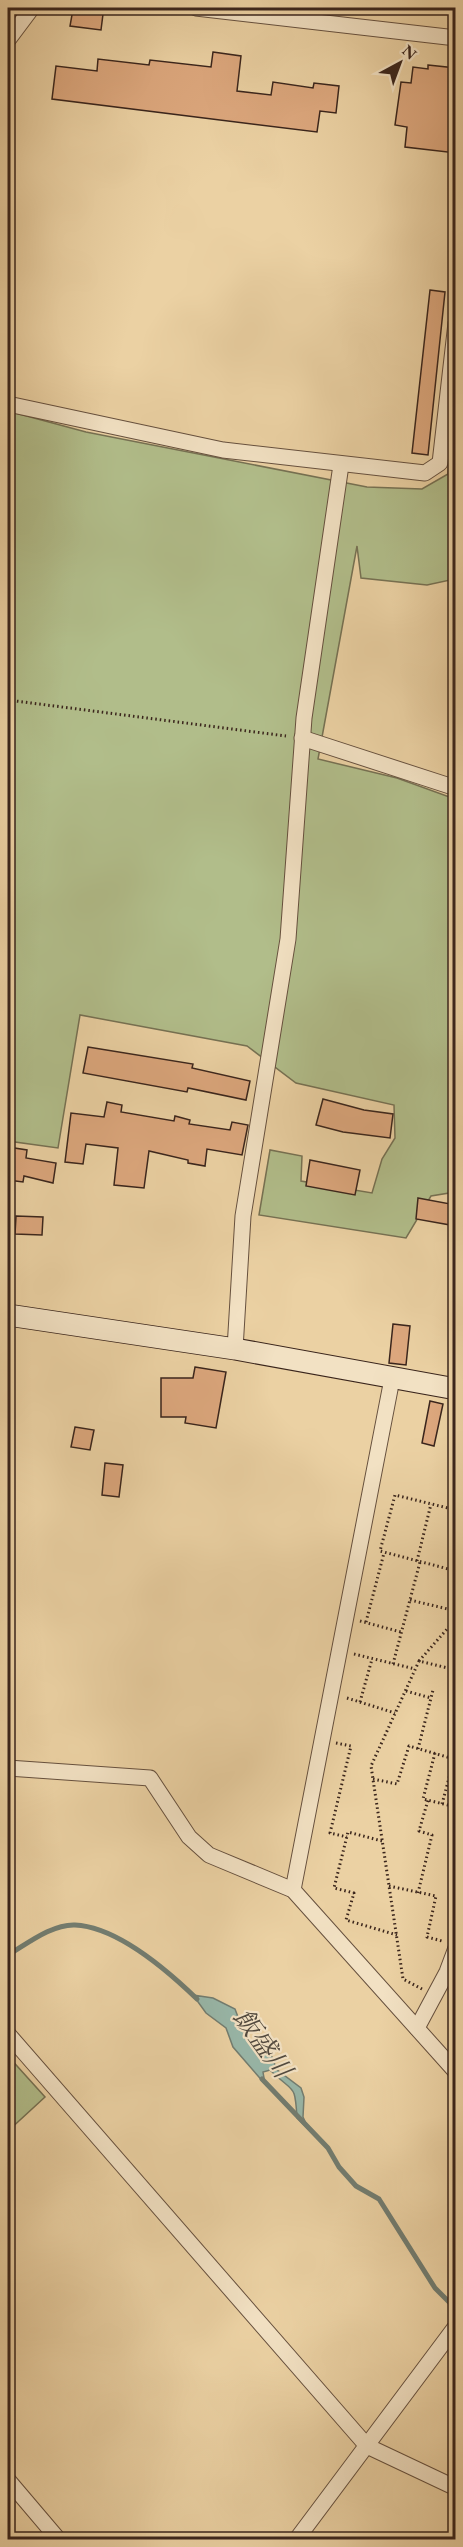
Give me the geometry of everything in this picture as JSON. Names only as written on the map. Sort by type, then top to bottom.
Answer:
[{"type":"street","points":[[8,40],[32,8]]},
{"type":"street","points":[[196,8],[456,38]]},
{"type":"street","points":[[8,404],[223,450],[425,473],[440,462],[456,323]]},
{"type":"street","points":[[235,1349],[243,1216],[288,939],[302,738],[341,465]]},
{"type":"street","points":[[302,738],[456,788]]},
{"type":"street","points":[[8,1315],[235,1349],[456,1389]]},
{"type":"street","points":[[293,1890],[392,1379]]},
{"type":"street","points":[[8,1768],[150,1778],[189,1838],[209,1855],[293,1890],[456,2072]]},
{"type":"street","points":[[417,2028],[435,1995],[451,1945]]},
{"type":"street","points":[[8,2034],[367,2446],[456,2488]]},
{"type":"street","points":[[296,2540],[456,2326]]},
{"type":"street","points":[[8,2480],[59,2540]]},
{"type":"path","points":[[8,700],[302,738]]},
{"type":"path","points":[[456,1510],[395,1495],[380,1551],[454,1571],[456,1556]]},
{"type":"path","points":[[393,1664],[431,1504]]},
{"type":"path","points":[[366,1622],[384,1553]]},
{"type":"path","points":[[410,1600],[456,1611]]},
{"type":"path","points":[[435,1995],[403,1979],[371,1766],[419,1661],[456,1619]]},
{"type":"path","points":[[357,1632],[360,1620],[401,1632]]},
{"type":"path","points":[[352,1654],[416,1670]]},
{"type":"path","points":[[360,1702],[372,1659]]},
{"type":"path","points":[[419,1661],[456,1670]]},
{"type":"path","points":[[418,1749],[433,1690]]},
{"type":"path","points":[[406,1691],[431,1698]]},
{"type":"path","points":[[347,1698],[395,1713]]},
{"type":"path","points":[[336,1743],[351,1746],[330,1833],[346,1837]]},
{"type":"path","points":[[373,1779],[397,1784],[409,1746],[454,1759]]},
{"type":"path","points":[[442,1804],[456,1752]]},
{"type":"path","points":[[435,1753],[423,1799],[456,1807]]},
{"type":"path","points":[[418,1893],[432,1835],[419,1831],[428,1800]]},
{"type":"path","points":[[382,1841],[348,1832],[334,1888],[354,1893],[346,1920],[397,1935]]},
{"type":"path","points":[[456,1832],[449,1857],[456,1858]]},
{"type":"path","points":[[389,1886],[436,1896],[428,1937],[451,1945]]},
{"type":"green space","points":[[455,323],[455,579],[427,585],[361,578],[357,546],[318,759],[397,778],[455,799],[455,1192],[431,1196],[406,1238],[259,1215],[270,1150],[302,1156],[301,1181],[372,1193],[382,1159],[395,1138],[394,1105],[296,1083],[247,1046],[80,1015],[58,1148],[8,1141],[8,411],[86,432],[367,487],[422,489],[448,474]]},
{"type":"green space","points":[[8,2056],[45,2097],[8,2131]]},
{"type":"shaded area","points":[[193,1995],[213,1998],[235,2009],[246,2038],[265,2049],[273,2058],[276,2069],[301,2088],[304,2097],[303,2117],[309,2130],[297,2118],[292,2090],[270,2070],[263,2072],[265,2084],[233,2047],[226,2028],[206,2013]]},
{"type":"building","points":[[73,9],[103,14],[101,30],[70,26]]},
{"type":"building","points":[[213,52],[241,56],[237,91],[271,95],[273,82],[313,88],[314,83],[339,86],[336,113],[320,111],[317,132],[52,99],[56,66],[97,71],[98,59],[149,65],[150,60],[211,67]]},
{"type":"building","points":[[428,65],[456,68],[456,153],[405,147],[407,127],[395,125],[401,82],[411,83],[413,67],[428,69]]},
{"type":"building","points":[[430,290],[445,292],[428,455],[412,453]]},
{"type":"building","points":[[88,1047],[193,1064],[192,1068],[250,1081],[246,1100],[188,1088],[187,1092],[83,1073]]},
{"type":"building","points":[[323,1099],[364,1110],[393,1114],[390,1138],[343,1132],[316,1125]]},
{"type":"building","points":[[107,1102],[122,1105],[121,1112],[174,1121],[175,1116],[190,1120],[189,1124],[230,1130],[232,1122],[248,1125],[242,1155],[207,1149],[205,1166],[149,1151],[144,1188],[114,1185],[118,1148],[86,1144],[83,1164],[65,1162],[71,1113],[104,1117]]},
{"type":"building","points":[[8,1147],[27,1150],[26,1158],[56,1163],[53,1183],[24,1176],[23,1182],[8,1180]]},
{"type":"building","points":[[310,1160],[360,1170],[355,1195],[306,1186]]},
{"type":"building","points":[[418,1198],[456,1205],[456,1226],[416,1219]]},
{"type":"building","points":[[16,1216],[43,1217],[42,1235],[15,1234]]},
{"type":"building","points":[[393,1324],[410,1326],[406,1365],[389,1363]]},
{"type":"building","points":[[195,1367],[226,1372],[216,1428],[185,1423],[186,1417],[161,1417],[161,1378],[193,1378]]},
{"type":"building","points":[[430,1401],[443,1404],[434,1446],[422,1443]]},
{"type":"building","points":[[75,1427],[94,1430],[90,1450],[71,1447]]},
{"type":"building","points":[[105,1463],[123,1465],[119,1497],[102,1495]]},
{"type":"waterway","name":"飯盛川","points":[[8,1955],[57,1928],[75,1925],[91,1928],[108,1933],[141,1952],[197,1999]]},
{"type":"waterway","name":"飯盛川","points":[[262,2079],[328,2148],[339,2167],[356,2186],[379,2199],[435,2288],[456,2309]]}]
